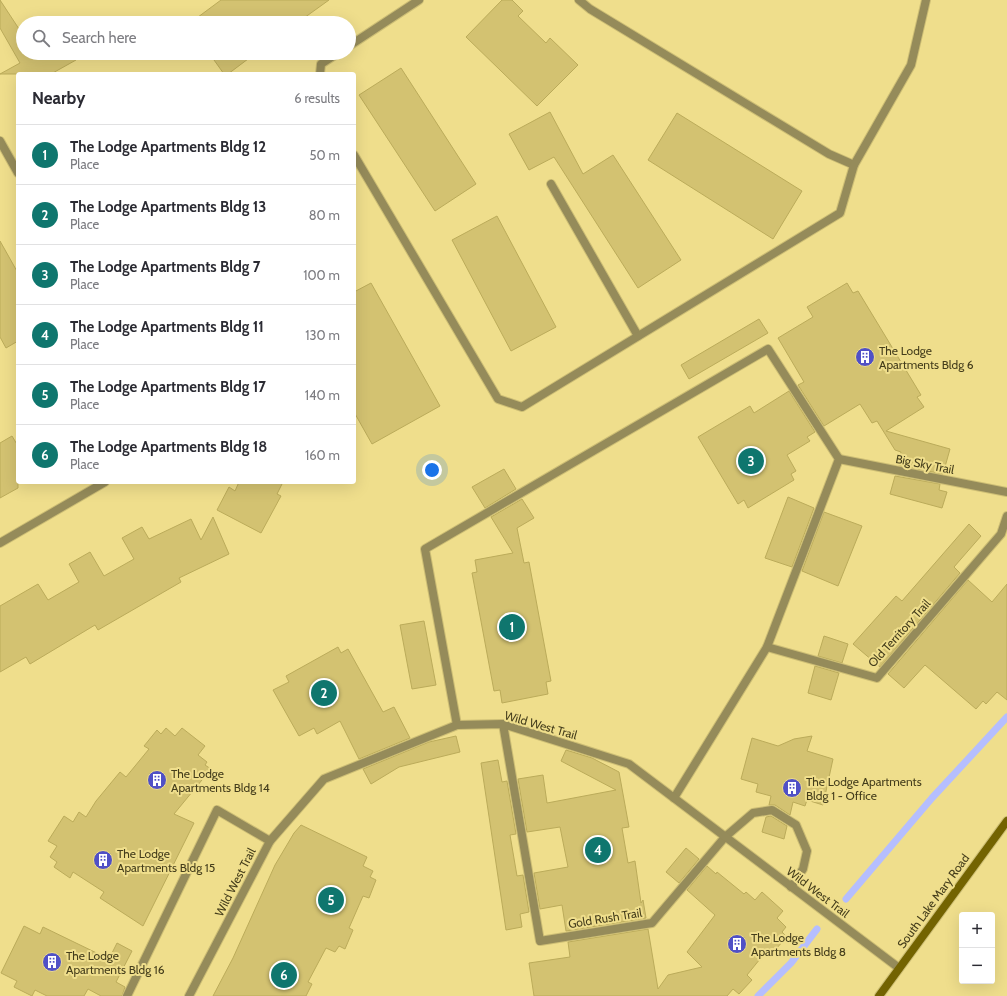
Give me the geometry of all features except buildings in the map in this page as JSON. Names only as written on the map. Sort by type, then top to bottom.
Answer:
[{"type":"main road","name":"South Lake Mary Road","points":[[879,996],[1007,821]]},
{"type":"street","points":[[356,41],[419,0]]},
{"type":"street","points":[[579,0],[590,9],[829,154],[854,165]]},
{"type":"street","points":[[356,158],[498,399],[522,407],[840,213],[854,165],[911,65],[926,0]]},
{"type":"street","points":[[320,72],[321,64],[327,60]]},
{"type":"street","points":[[0,141],[16,169]]},
{"type":"street","points":[[550,184],[638,336]]},
{"type":"street","points":[[457,726],[425,549],[768,349],[839,459],[767,647],[674,798]]},
{"type":"street","name":"Big Sky Trail","points":[[839,459],[1007,492]]},
{"type":"street","points":[[0,543],[102,484]]},
{"type":"street","name":"Old Territory Trail","points":[[767,647],[877,678],[1001,534],[1007,516]]},
{"type":"street","name":"Wild West Trail","points":[[189,996],[270,841],[324,779],[457,726],[503,724],[629,764],[899,968]]},
{"type":"street","name":"Gold Rush Trail","points":[[503,724],[540,940],[652,923],[725,837],[753,813],[772,810],[796,825],[807,851],[802,869],[791,887]]},
{"type":"street","points":[[127,996],[217,810],[270,841]]},
{"type":"waterway","points":[[846,899],[932,798],[1007,717]]},
{"type":"waterway","points":[[758,996],[791,963],[817,929]]},
{"type":"place","name":"The Lodge Apartments Bldg 6","points":[[865,357]]},
{"type":"place","name":"The Lodge Apartments Bldg 7","points":[[751,461]]},
{"type":"place","name":"The Lodge Apartments Bldg 12","points":[[512,627]]},
{"type":"place","name":"The Lodge Apartments Bldg 13","points":[[324,693]]},
{"type":"place","name":"The Lodge Apartments Bldg 14","points":[[157,780]]},
{"type":"place","name":"The Lodge Apartments Bldg 1 - Office","points":[[792,788]]},
{"type":"place","name":"The Lodge Apartments Bldg 11","points":[[598,850]]},
{"type":"place","name":"The Lodge Apartments Bldg 15","points":[[103,860]]},
{"type":"place","name":"The Lodge Apartments Bldg 17","points":[[331,900]]},
{"type":"place","name":"The Lodge Apartments Bldg 8","points":[[737,944]]},
{"type":"place","name":"The Lodge Apartments Bldg 16","points":[[52,962]]},
{"type":"place","name":"The Lodge Apartments Bldg 18","points":[[284,975]]}]
